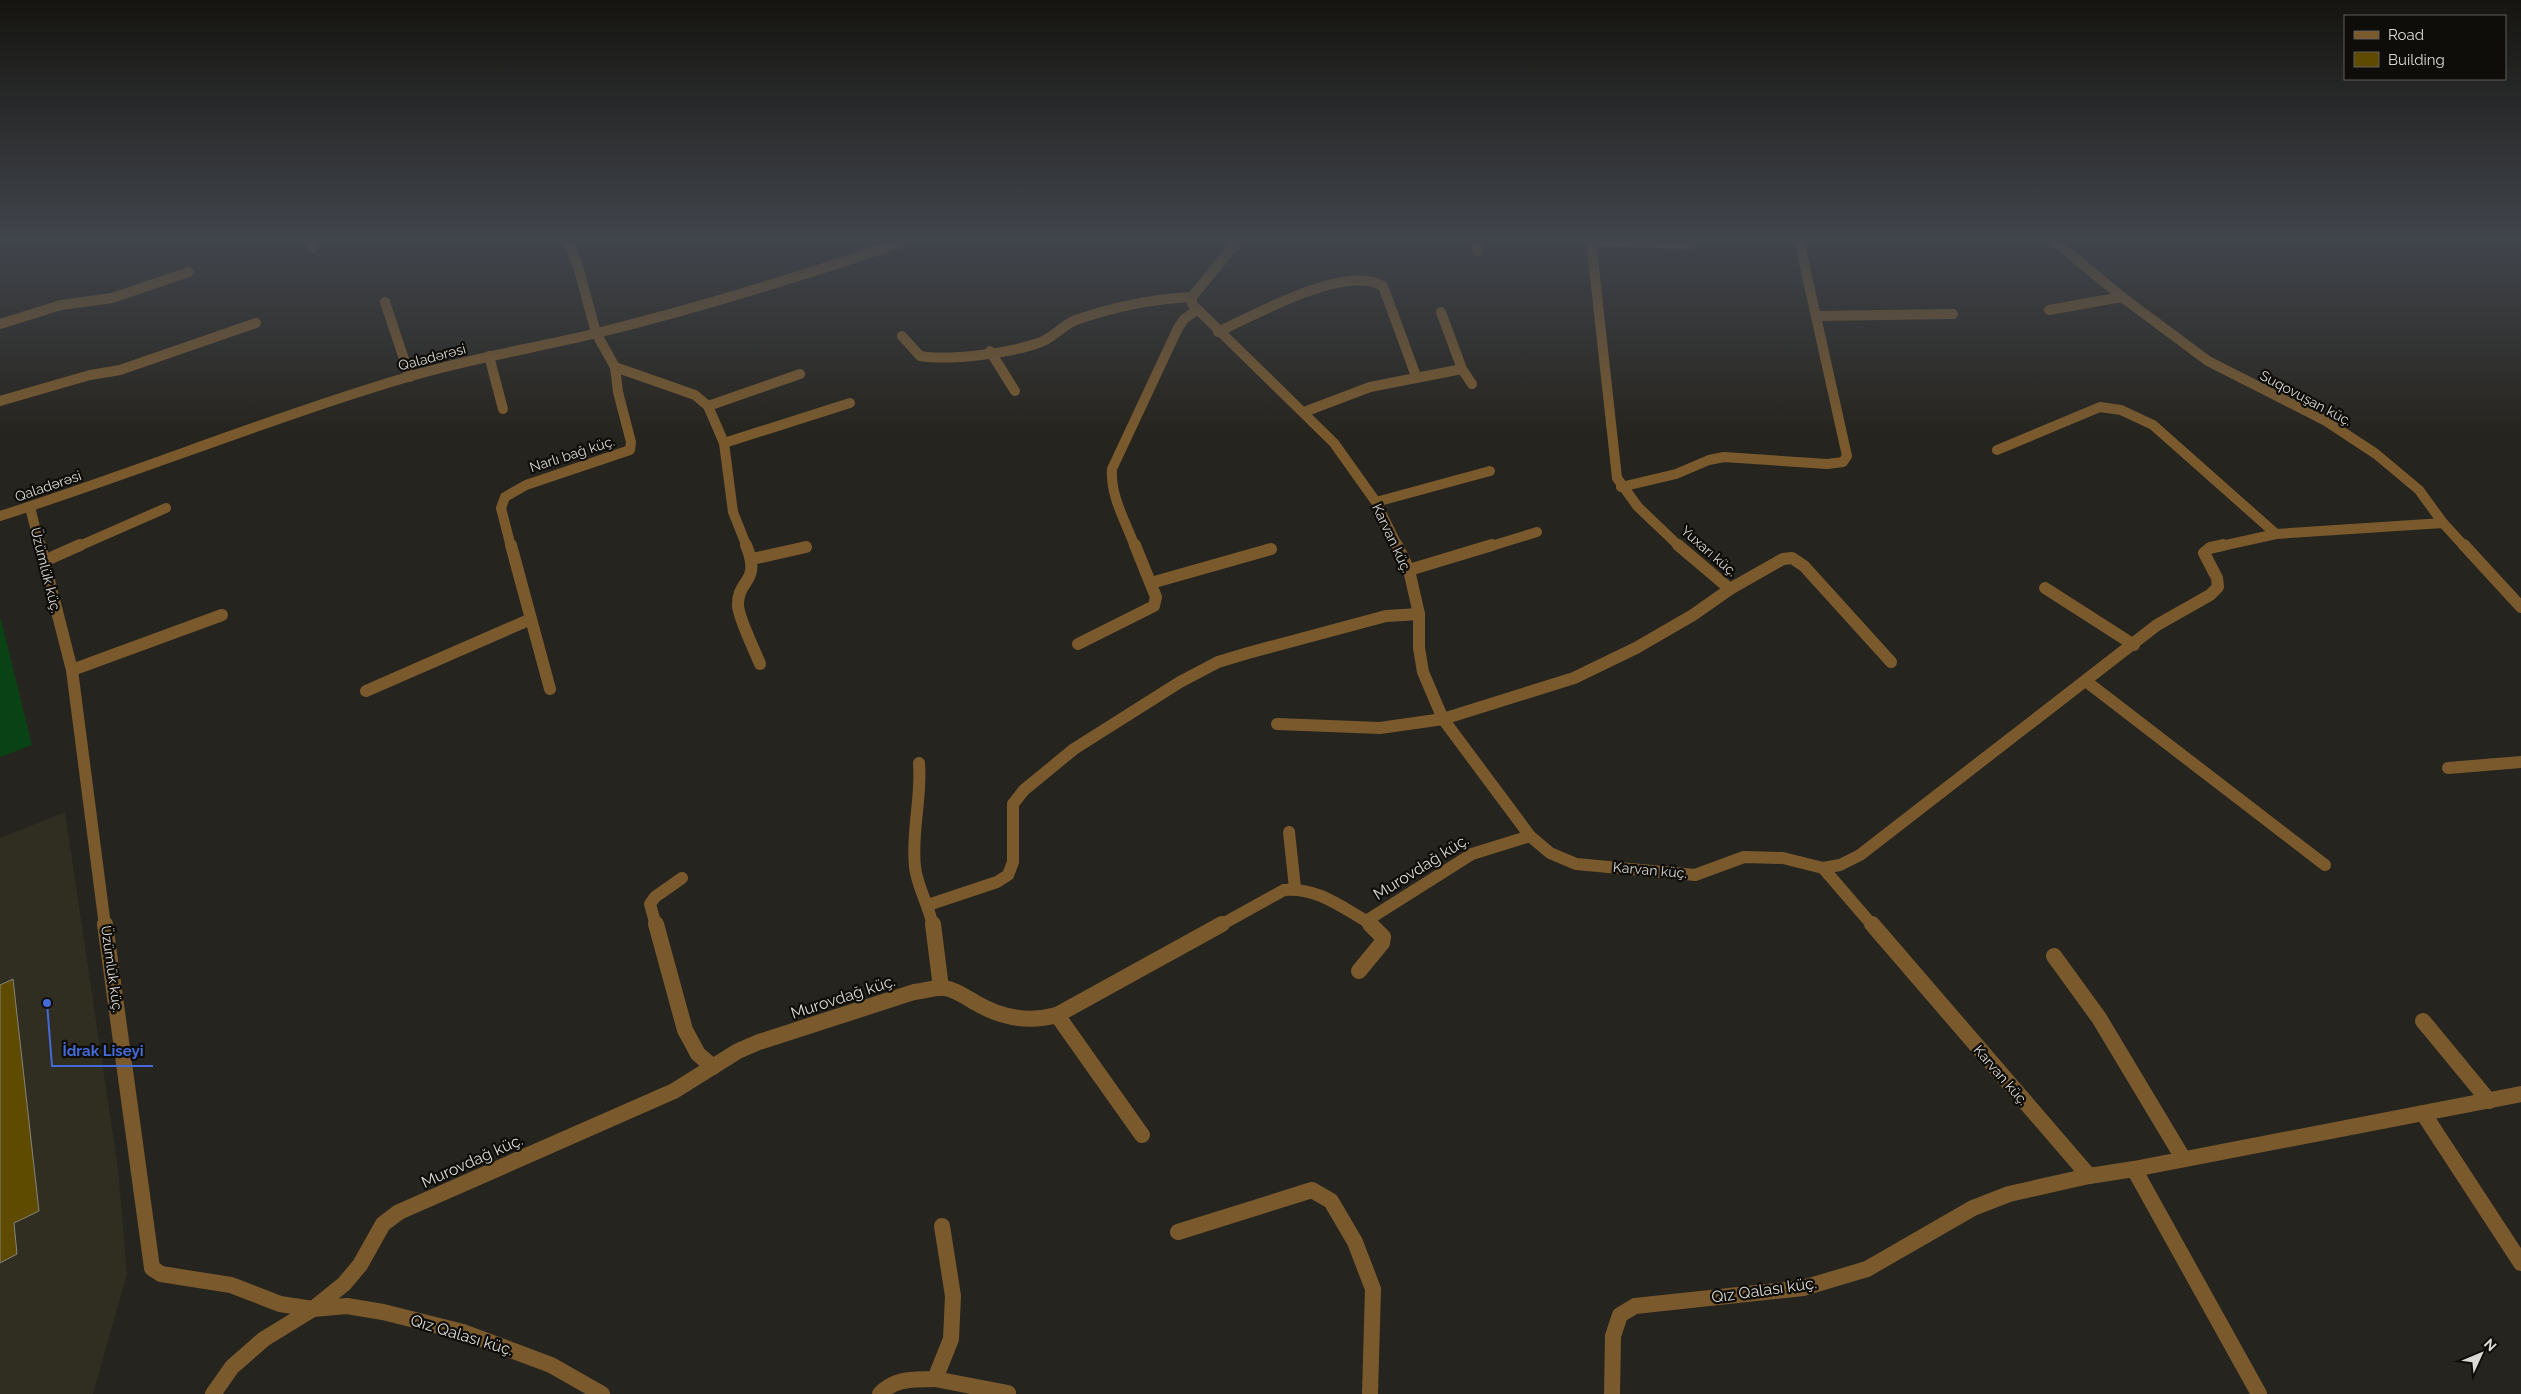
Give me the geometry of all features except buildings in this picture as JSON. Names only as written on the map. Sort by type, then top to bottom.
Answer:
[{"type":"street","points":[[0,324],[61,305]]},
{"type":"street","points":[[386,305],[410,377]]},
{"type":"street","name":"Narlı bağ küç.","points":[[550,690],[501,508],[505,497],[520,487],[615,458],[630,450],[631,442],[618,392],[615,367],[596,333],[588,305]]},
{"type":"street","name":"Qaladərəsi","points":[[0,516],[410,377],[489,356],[596,333],[694,305]]},
{"type":"street","points":[[902,336],[917,354],[927,358],[990,351],[1027,346],[1043,341],[1076,320],[1137,305]]},
{"type":"street","points":[[1078,644],[1154,606],[1156,597],[1114,494],[1111,480],[1112,469],[1178,328],[1193,305]]},
{"type":"street","name":"Karvan küç.","points":[[1195,305],[1218,332],[1304,412],[1334,443],[1376,502],[1409,570],[1419,614],[1419,648],[1423,672],[1444,719],[1530,836],[1550,853],[1576,864],[1695,874],[1744,857],[1754,857],[1783,858],[1823,868],[2089,1176]]},
{"type":"street","points":[[1218,332],[1282,305]]},
{"type":"street","points":[[1390,305],[1416,376]]},
{"type":"street","name":"Yuxarı küç.","points":[[1277,724],[1380,728],[1444,719],[1574,678],[1636,648],[1693,615],[1730,589],[1654,523],[1621,487],[1617,478],[1598,305]]},
{"type":"street","points":[[1621,487],[1676,474],[1709,460],[1724,456],[1826,464],[1844,462],[1847,456],[1814,305]]},
{"type":"street","points":[[2049,310],[2077,305]]},
{"type":"street","name":"Suqovuşan küç.","points":[[2133,305],[2208,361],[2326,421],[2376,454],[2419,490],[2443,523],[2521,607]]},
{"type":"street","points":[[1441,312],[1462,369],[1472,384]]},
{"type":"street","points":[[1816,316],[1953,314]]},
{"type":"street","points":[[0,401],[90,375],[120,370],[256,323]]},
{"type":"street","points":[[990,351],[1015,390]]},
{"type":"street","points":[[489,356],[504,409]]},
{"type":"street","points":[[615,367],[696,395],[708,406],[724,443],[733,512],[752,560],[753,571],[739,597],[738,608],[760,664]]},
{"type":"street","points":[[1304,412],[1370,387],[1416,376],[1462,369]]},
{"type":"street","points":[[708,406],[800,374]]},
{"type":"street","points":[[724,443],[850,403]]},
{"type":"street","points":[[1997,450],[2100,407],[2114,407],[2132,413],[2153,426],[2276,534]]},
{"type":"street","points":[[1376,502],[1490,471]]},
{"type":"street","name":"Üzümlük küç.","points":[[30,507],[72,670],[147,1243],[152,1268],[161,1274],[231,1285],[280,1304],[313,1309]]},
{"type":"street","points":[[44,561],[166,508]]},
{"type":"street","points":[[1823,868],[1840,865],[1860,855],[2134,646],[2157,626],[2210,595],[2218,587],[2216,578],[2204,553],[2210,548],[2276,534],[2443,523]]},
{"type":"street","points":[[1409,570],[1537,532]]},
{"type":"street","points":[[752,560],[806,547]]},
{"type":"street","points":[[1150,583],[1271,549]]},
{"type":"street","points":[[1730,589],[1783,559],[1792,558],[1804,566],[1891,662]]},
{"type":"street","points":[[2045,588],[2134,646]]},
{"type":"street","points":[[928,905],[997,882],[1008,875],[1013,862],[1013,804],[1024,790],[1074,749],[1180,682],[1218,662],[1248,653],[1386,616],[1419,614]]},
{"type":"street","points":[[72,670],[222,615]]},
{"type":"street","points":[[366,691],[531,619]]},
{"type":"street","points":[[2086,682],[2326,866]]},
{"type":"street","points":[[2448,768],[2521,762]]},
{"type":"street","points":[[919,763],[922,782],[914,852],[915,869],[928,905],[935,933],[940,988]]},
{"type":"street","points":[[1289,832],[1295,888],[1313,891],[1366,921],[1383,937],[1382,943],[1359,971]]},
{"type":"street","name":"Murovdağ küç.","points":[[1366,921],[1387,910],[1463,858],[1490,846],[1530,836]]},
{"type":"street","points":[[682,878],[655,897],[650,904],[685,1030],[698,1054],[713,1067]]},
{"type":"street","name":"Murovdağ küç.","points":[[213,1394],[232,1368],[264,1339],[313,1309],[349,1278],[360,1265],[383,1224],[399,1212],[674,1091],[738,1051],[759,1042],[914,992],[940,988],[957,992],[992,1012],[1021,1020],[1042,1020],[1057,1016],[1284,890],[1295,888]]},
{"type":"street","points":[[2054,956],[2099,1018],[2183,1158]]},
{"type":"street","points":[[1057,1016],[1142,1135]]},
{"type":"street","points":[[2423,1021],[2489,1101]]},
{"type":"street","points":[[2089,1176],[2134,1169],[2521,1094]]},
{"type":"street","points":[[2423,1113],[2521,1263]]},
{"type":"street","points":[[2134,1169],[2259,1394]]},
{"type":"street","name":"Qız Qalası küç.","points":[[1612,1394],[1613,1336],[1620,1315],[1635,1306],[1803,1288],[1867,1269],[1973,1208],[2009,1194],[2089,1176]]},
{"type":"street","points":[[1178,1232],[1312,1190],[1331,1202],[1355,1242],[1373,1289],[1370,1394]]},
{"type":"street","points":[[935,1379],[951,1339],[954,1296],[942,1226]]},
{"type":"street","name":"Qız Qalası küç.","points":[[313,1309],[347,1306],[383,1312],[462,1332],[551,1365],[602,1394]]},
{"type":"street","points":[[880,1394],[883,1389],[898,1380],[935,1379],[1008,1392]]},
{"type":"shaded area","points":[[65,812],[118,1169],[127,1274],[93,1394],[0,1394],[0,838]]},
{"type":"green space","points":[[0,616],[32,745],[0,757]]},
{"type":"place","name":"İdrak Liseyi","points":[[47,1003]]}]
